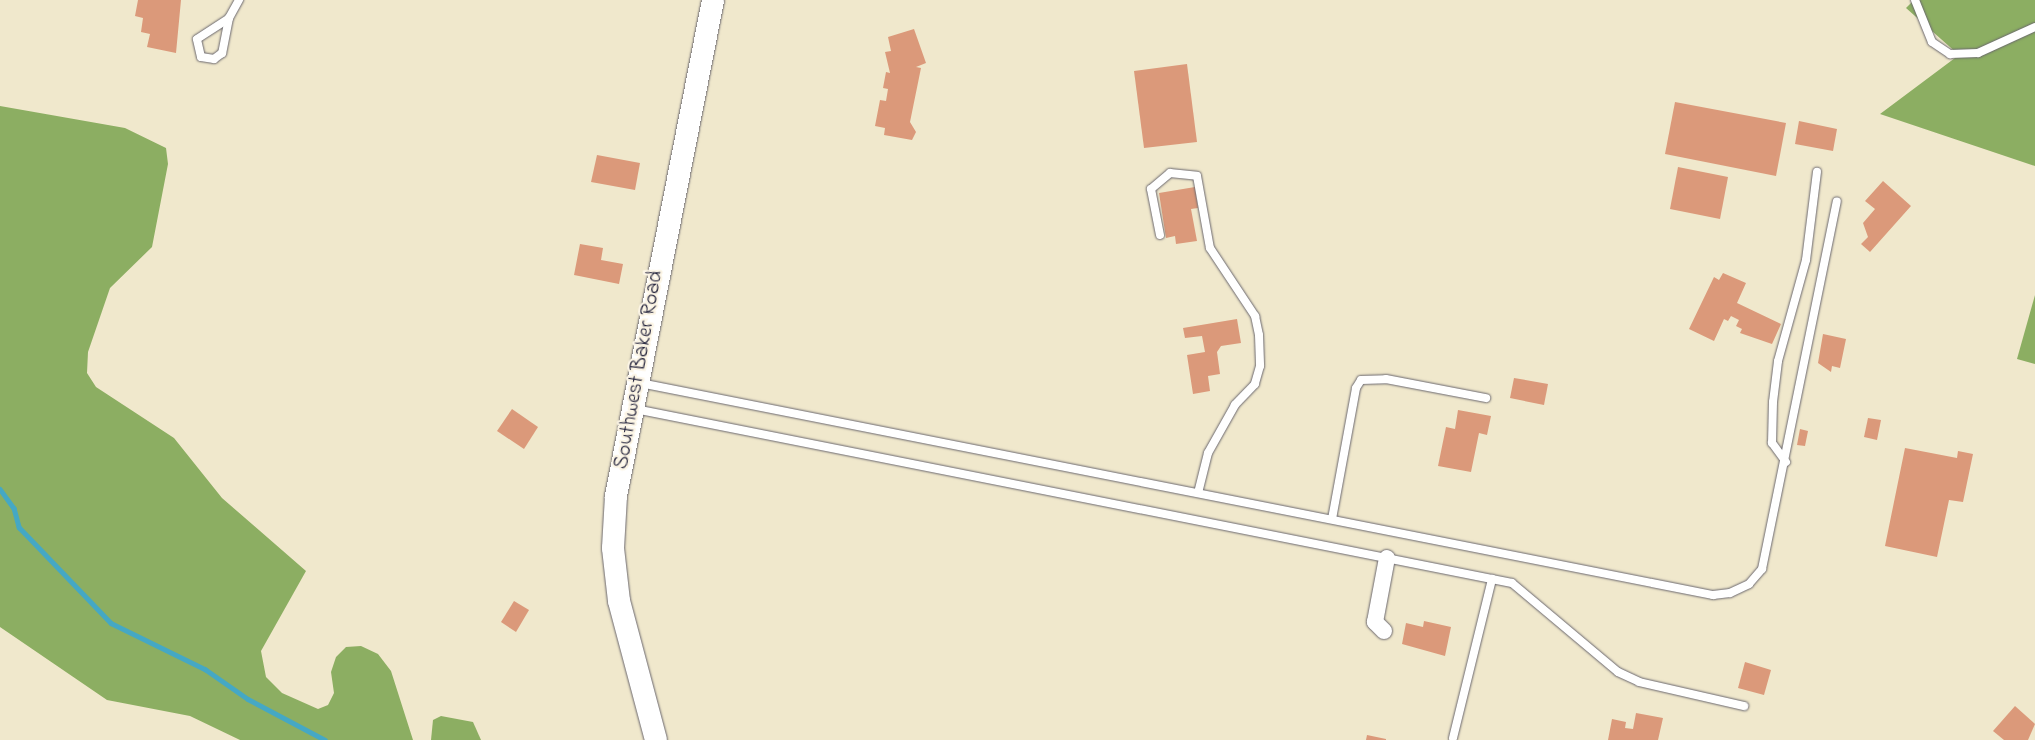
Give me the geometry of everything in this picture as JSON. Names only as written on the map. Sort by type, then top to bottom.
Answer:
[{"type":"main road","name":"Southwest Baker Road","points":[[656,740],[622,616],[614,566],[616,496],[636,382],[713,0]]},
{"type":"street","points":[[1384,631],[1375,622],[1387,558]]},
{"type":"lane","points":[[229,18],[197,39],[201,56],[214,59],[222,53],[229,18],[239,0]]},
{"type":"lane","points":[[1915,0],[1932,42],[1950,54],[1996,47],[2035,27]]},
{"type":"lane","points":[[1786,462],[1772,443],[1773,402],[1778,361],[1804,269],[1817,172]]},
{"type":"lane","points":[[1160,235],[1151,189],[1170,173],[1197,176],[1210,248],[1255,316],[1259,334],[1260,366],[1255,384],[1235,406],[1208,453],[1198,493]]},
{"type":"lane","points":[[636,382],[1713,595],[1730,593],[1749,584],[1762,569],[1786,462],[1837,202]]},
{"type":"lane","points":[[1332,519],[1356,388],[1361,380],[1386,379],[1486,398]]},
{"type":"lane","points":[[631,408],[1512,583],[1531,596],[1618,672],[1639,682],[1744,706]]},
{"type":"lane","points":[[1453,738],[1492,579]]},
{"type":"green space","points":[[1914,0],[2035,0],[2035,166],[1880,114],[1959,55],[1906,8]]},
{"type":"green space","points":[[0,106],[125,128],[166,148],[168,164],[152,247],[110,288],[88,352],[87,373],[96,387],[174,438],[222,498],[306,571],[261,651],[266,677],[282,693],[318,709],[328,705],[334,693],[331,672],[336,657],[346,647],[361,646],[378,654],[391,671],[413,740],[240,740],[190,716],[107,700],[0,627]]},
{"type":"green space","points":[[2035,295],[2035,364],[2017,359]]},
{"type":"green space","points":[[441,716],[473,722],[481,740],[431,740],[433,720]]},
{"type":"building","points":[[138,0],[181,0],[176,53],[147,47],[150,34],[141,32],[143,18],[135,16]]},
{"type":"building","points":[[914,29],[926,63],[916,67],[921,68],[910,122],[916,132],[912,140],[884,135],[885,128],[875,126],[880,100],[886,101],[888,89],[883,88],[886,72],[890,73],[885,52],[891,51],[888,37]]},
{"type":"building","points":[[1187,64],[1197,142],[1144,148],[1134,71]]},
{"type":"building","points":[[1675,102],[1786,123],[1776,176],[1665,154]]},
{"type":"building","points":[[1799,121],[1837,129],[1833,151],[1795,144]]},
{"type":"building","points":[[597,155],[640,163],[635,190],[591,182]]},
{"type":"building","points":[[1678,167],[1728,177],[1720,219],[1670,209]]},
{"type":"building","points":[[1883,181],[1911,206],[1870,252],[1861,244],[1868,237],[1863,223],[1875,209],[1865,201]]},
{"type":"building","points":[[1195,187],[1198,208],[1191,209],[1197,241],[1176,244],[1175,236],[1166,238],[1159,193]]},
{"type":"building","points":[[580,244],[603,248],[601,260],[623,264],[619,284],[574,275]]},
{"type":"building","points":[[1723,273],[1746,283],[1737,303],[1781,324],[1772,344],[1740,333],[1742,329],[1736,326],[1739,320],[1731,316],[1728,321],[1724,319],[1714,341],[1689,329],[1714,277],[1719,280]]},
{"type":"building","points":[[1237,319],[1241,343],[1221,346],[1217,352],[1220,374],[1208,376],[1210,391],[1193,394],[1187,355],[1205,352],[1202,336],[1185,338],[1183,328]]},
{"type":"building","points":[[1823,334],[1846,339],[1840,368],[1832,366],[1831,372],[1818,363]]},
{"type":"building","points":[[1514,378],[1548,384],[1544,405],[1510,398]]},
{"type":"building","points":[[512,409],[538,427],[524,449],[497,431]]},
{"type":"building","points":[[1458,410],[1491,416],[1487,435],[1479,433],[1471,472],[1438,466],[1446,427],[1455,429]]},
{"type":"building","points":[[1868,418],[1881,420],[1877,440],[1864,437]]},
{"type":"building","points":[[1800,429],[1808,431],[1805,446],[1797,445]]},
{"type":"building","points":[[1905,448],[1957,458],[1958,451],[1973,454],[1963,502],[1949,500],[1937,557],[1885,546]]},
{"type":"building","points":[[514,601],[529,610],[516,632],[501,622]]},
{"type":"building","points":[[1424,621],[1451,627],[1445,656],[1402,644],[1406,623],[1423,627]]},
{"type":"building","points":[[1745,662],[1771,670],[1764,695],[1738,688]]},
{"type":"building","points":[[2015,706],[2035,724],[2028,740],[2004,740],[1993,731]]},
{"type":"building","points":[[1636,713],[1663,718],[1658,740],[1608,740],[1612,719],[1626,722],[1625,728],[1633,729]]},
{"type":"building","points":[[1367,735],[1386,739],[1386,740],[1366,740]]},
{"type":"waterway","points":[[0,489],[14,508],[19,527],[111,623],[205,669],[248,699],[325,740]]}]
